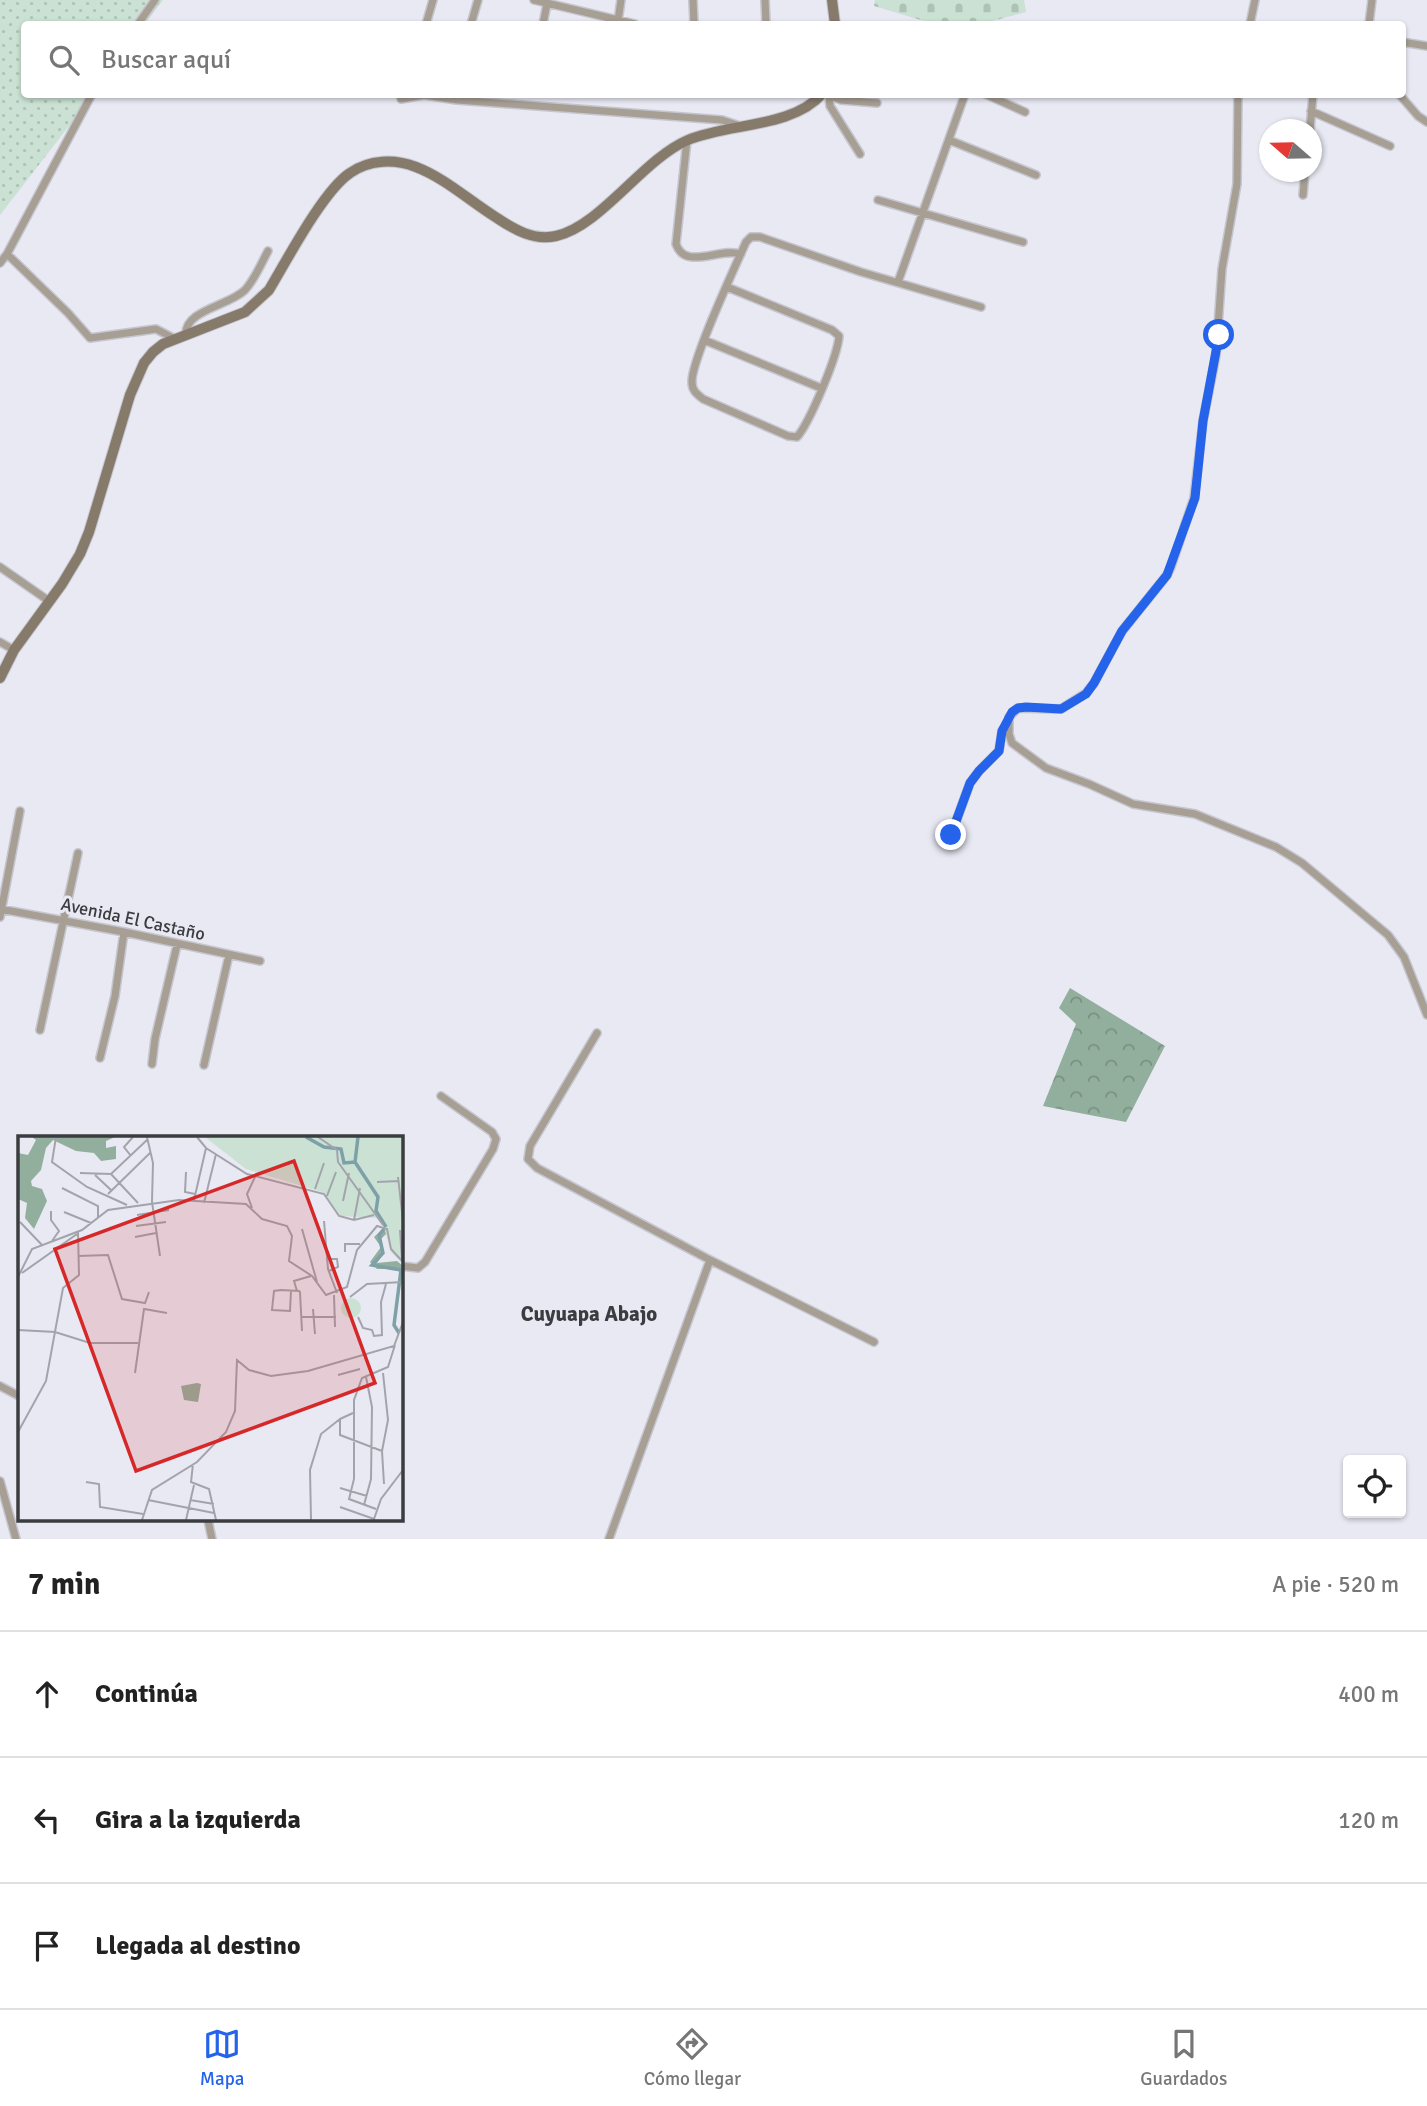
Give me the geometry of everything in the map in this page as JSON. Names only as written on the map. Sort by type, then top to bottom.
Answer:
[{"type":"street","points":[[140,21],[155,0]]},
{"type":"street","points":[[427,21],[433,0]]},
{"type":"street","points":[[472,21],[478,0]]},
{"type":"street","points":[[534,0],[618,21],[621,0]]},
{"type":"street","points":[[694,0],[694,21]]},
{"type":"street","points":[[765,0],[766,21]]},
{"type":"street","points":[[832,0],[835,21]]},
{"type":"street","points":[[1251,21],[1255,0]]},
{"type":"street","points":[[1369,21],[1372,0]]},
{"type":"street","points":[[544,21],[551,3]]},
{"type":"street","points":[[1406,43],[1427,46]]},
{"type":"street","points":[[0,263],[90,98]]},
{"type":"street","points":[[401,99],[406,98]]},
{"type":"street","points":[[446,98],[722,120],[740,126]]},
{"type":"street","points":[[0,678],[14,650],[71,571],[89,532],[138,377],[153,352],[175,338],[231,319],[257,303],[269,290],[325,200],[350,173],[363,166],[389,161],[418,168],[516,229],[543,237],[571,231],[659,158],[687,140],[793,115],[818,98]]},
{"type":"street","points":[[829,98],[830,106],[860,154]]},
{"type":"street","points":[[836,98],[877,103]]},
{"type":"street","points":[[898,282],[964,98]]},
{"type":"street","points":[[994,98],[1026,112]]},
{"type":"street","points":[[951,835],[970,783],[999,751],[1002,731],[1012,712],[1018,708],[1061,709],[1086,694],[1122,631],[1171,567],[1195,498],[1203,421],[1216,355],[1222,269],[1237,184],[1238,98]]},
{"type":"street","points":[[1311,119],[1313,98]]},
{"type":"street","points":[[1402,98],[1427,122]]},
{"type":"street","points":[[1311,111],[1390,146]]},
{"type":"street","points":[[687,140],[677,244],[679,253],[694,258],[727,251],[741,254]]},
{"type":"street","points":[[949,140],[1036,175]]},
{"type":"street","points":[[1303,195],[1304,182]]},
{"type":"street","points":[[878,200],[1023,242]]},
{"type":"street","points":[[727,287],[832,330],[839,336],[821,388],[803,430],[797,437],[788,436],[704,399],[695,393],[691,383],[705,340],[727,287],[741,254],[751,237],[760,237],[861,272],[981,307]]},
{"type":"street","points":[[186,335],[185,329],[193,317],[244,291],[268,251]]},
{"type":"street","points":[[7,254],[90,338],[156,329],[175,338]]},
{"type":"street","points":[[705,340],[821,388]]},
{"type":"street","points":[[0,567],[49,601]]},
{"type":"street","points":[[0,642],[14,650]]},
{"type":"street","points":[[1008,724],[1009,734],[1017,749],[1058,774],[1089,784],[1133,804],[1214,820],[1290,854],[1398,946],[1427,1015]]},
{"type":"street","points":[[1,912],[20,811]]},
{"type":"street","points":[[40,1030],[78,853]]},
{"type":"street","name":"Avenida El Castaño","points":[[1,912],[64,919],[260,961]]},
{"type":"street","points":[[100,1058],[114,996],[124,932]]},
{"type":"street","points":[[152,1064],[155,1039],[177,945]]},
{"type":"street","points":[[204,1065],[229,955]]},
{"type":"street","points":[[597,1034],[530,1146],[528,1159],[537,1168],[710,1260],[874,1342]]},
{"type":"street","points":[[402,1266],[418,1268],[425,1262],[493,1149],[496,1139],[492,1132],[441,1096]]},
{"type":"street","points":[[609,1539],[710,1260]]},
{"type":"street","points":[[0,1386],[18,1395]]},
{"type":"street","points":[[0,1481],[16,1539]]},
{"type":"street","points":[[208,1521],[212,1539]]},
{"type":"green space","points":[[0,0],[163,0],[147,21],[21,21],[21,98],[91,98],[0,215]]},
{"type":"green space","points":[[875,0],[1024,0],[1026,12],[992,21],[924,21],[874,6]]},
{"type":"green space","points":[[1070,988],[1165,1046],[1126,1122],[1043,1106],[1076,1024],[1059,1008]]},
{"type":"district","name":"Cuyuapa Abajo","points":[[589,1314]]},
{"type":"route","points":[[951,835],[970,783],[999,751],[1002,731],[1012,712],[1026,707],[1061,709],[1086,694],[1122,631],[1167,575],[1195,498],[1203,421],[1219,335]]}]
